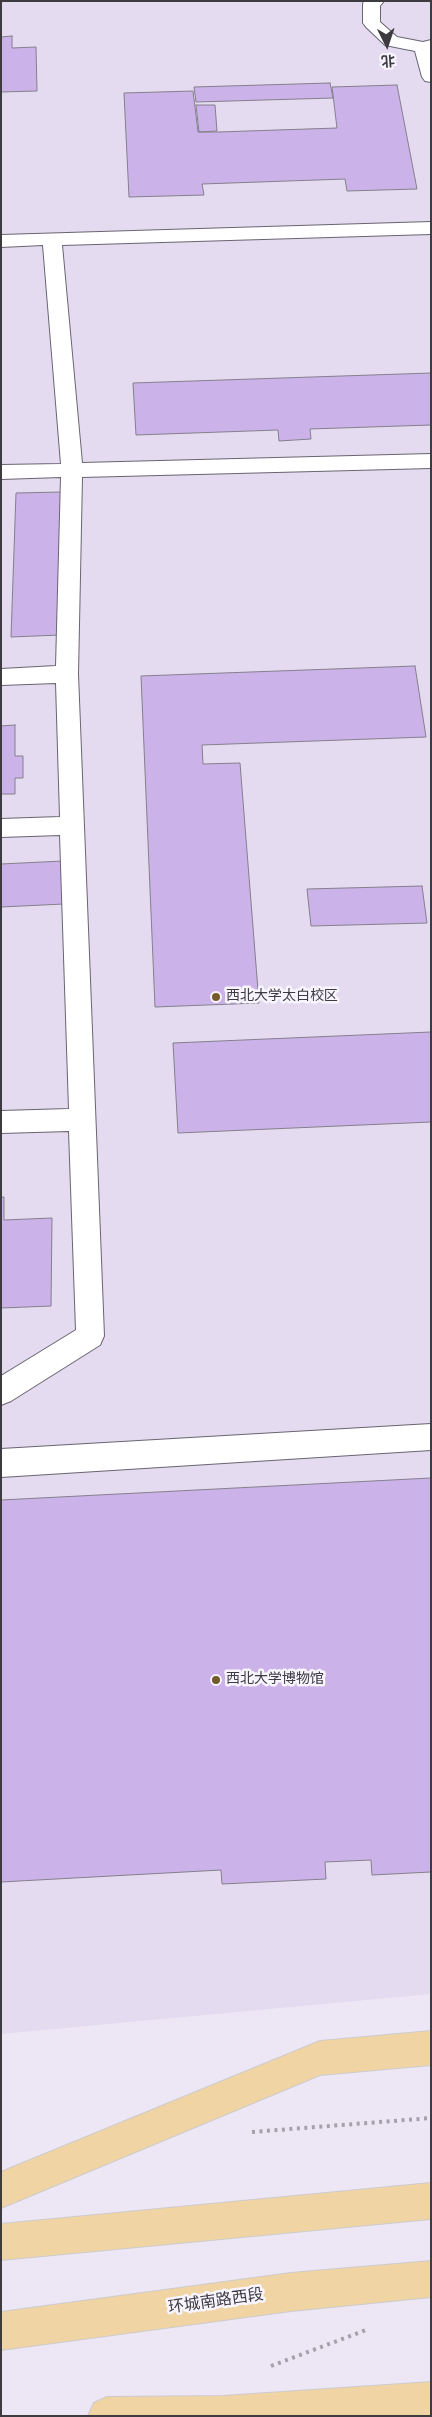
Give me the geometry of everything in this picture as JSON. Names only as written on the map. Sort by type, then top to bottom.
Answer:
[{"type":"main road","points":[[1,2190],[320,2058],[431,2048]]},
{"type":"main road","points":[[1,2242],[431,2202]]},
{"type":"main road","name":"环城南路西段","points":[[1,2331],[291,2292],[431,2279]]},
{"type":"main road","points":[[107,2416],[223,2415],[431,2401]]},
{"type":"street","points":[[376,1],[370,4],[372,23],[391,40],[427,46],[431,77]]},
{"type":"street","points":[[1,241],[431,228]]},
{"type":"street","points":[[1,1392],[90,1336],[67,674],[72,470],[52,240]]},
{"type":"street","points":[[1,472],[431,461]]},
{"type":"street","points":[[1,677],[67,674]]},
{"type":"street","points":[[1,828],[73,826]]},
{"type":"street","points":[[1,1122],[83,1119]]},
{"type":"street","points":[[1,1463],[431,1436]]},
{"type":"path","points":[[250,2132],[431,2118]]},
{"type":"path","points":[[265,2368],[376,2327]]},
{"type":"shaded area","name":"西北大学太白校区","points":[[1,1],[431,1],[431,1994],[1,2034]]},
{"type":"building","points":[[12,36],[12,48],[36,47],[37,91],[1,92],[1,37]]},
{"type":"building","points":[[330,83],[333,98],[196,102],[194,87]]},
{"type":"building","points":[[397,85],[417,189],[347,191],[345,179],[202,184],[204,195],[129,197],[124,93],[193,91],[198,132],[218,132],[337,128],[332,87]]},
{"type":"building","points":[[196,105],[215,105],[217,131],[199,132]]},
{"type":"building","points":[[431,373],[431,425],[310,429],[311,439],[279,441],[278,430],[136,435],[133,383]]},
{"type":"building","points":[[62,492],[60,635],[11,637],[16,493]]},
{"type":"building","points":[[415,666],[426,737],[202,745],[203,764],[240,763],[259,1003],[155,1007],[141,676]]},
{"type":"building","points":[[15,725],[15,756],[23,756],[23,778],[15,778],[15,794],[1,794],[1,726]]},
{"type":"building","points":[[63,861],[64,904],[1,907],[1,864]]},
{"type":"building","points":[[422,886],[427,923],[311,926],[307,889]]},
{"type":"building","points":[[431,1032],[431,1122],[178,1133],[173,1043]]},
{"type":"building","points":[[1,1197],[4,1197],[4,1220],[52,1218],[51,1306],[1,1308]]},
{"type":"building","name":"西北大学博物馆","points":[[431,1478],[431,1872],[372,1875],[371,1860],[325,1862],[326,1879],[222,1884],[221,1870],[1,1882],[1,1500]]},
{"type":"place","name":"西北大学太白校区","points":[[216,997]]},
{"type":"place","name":"西北大学博物馆","points":[[216,1680]]}]
